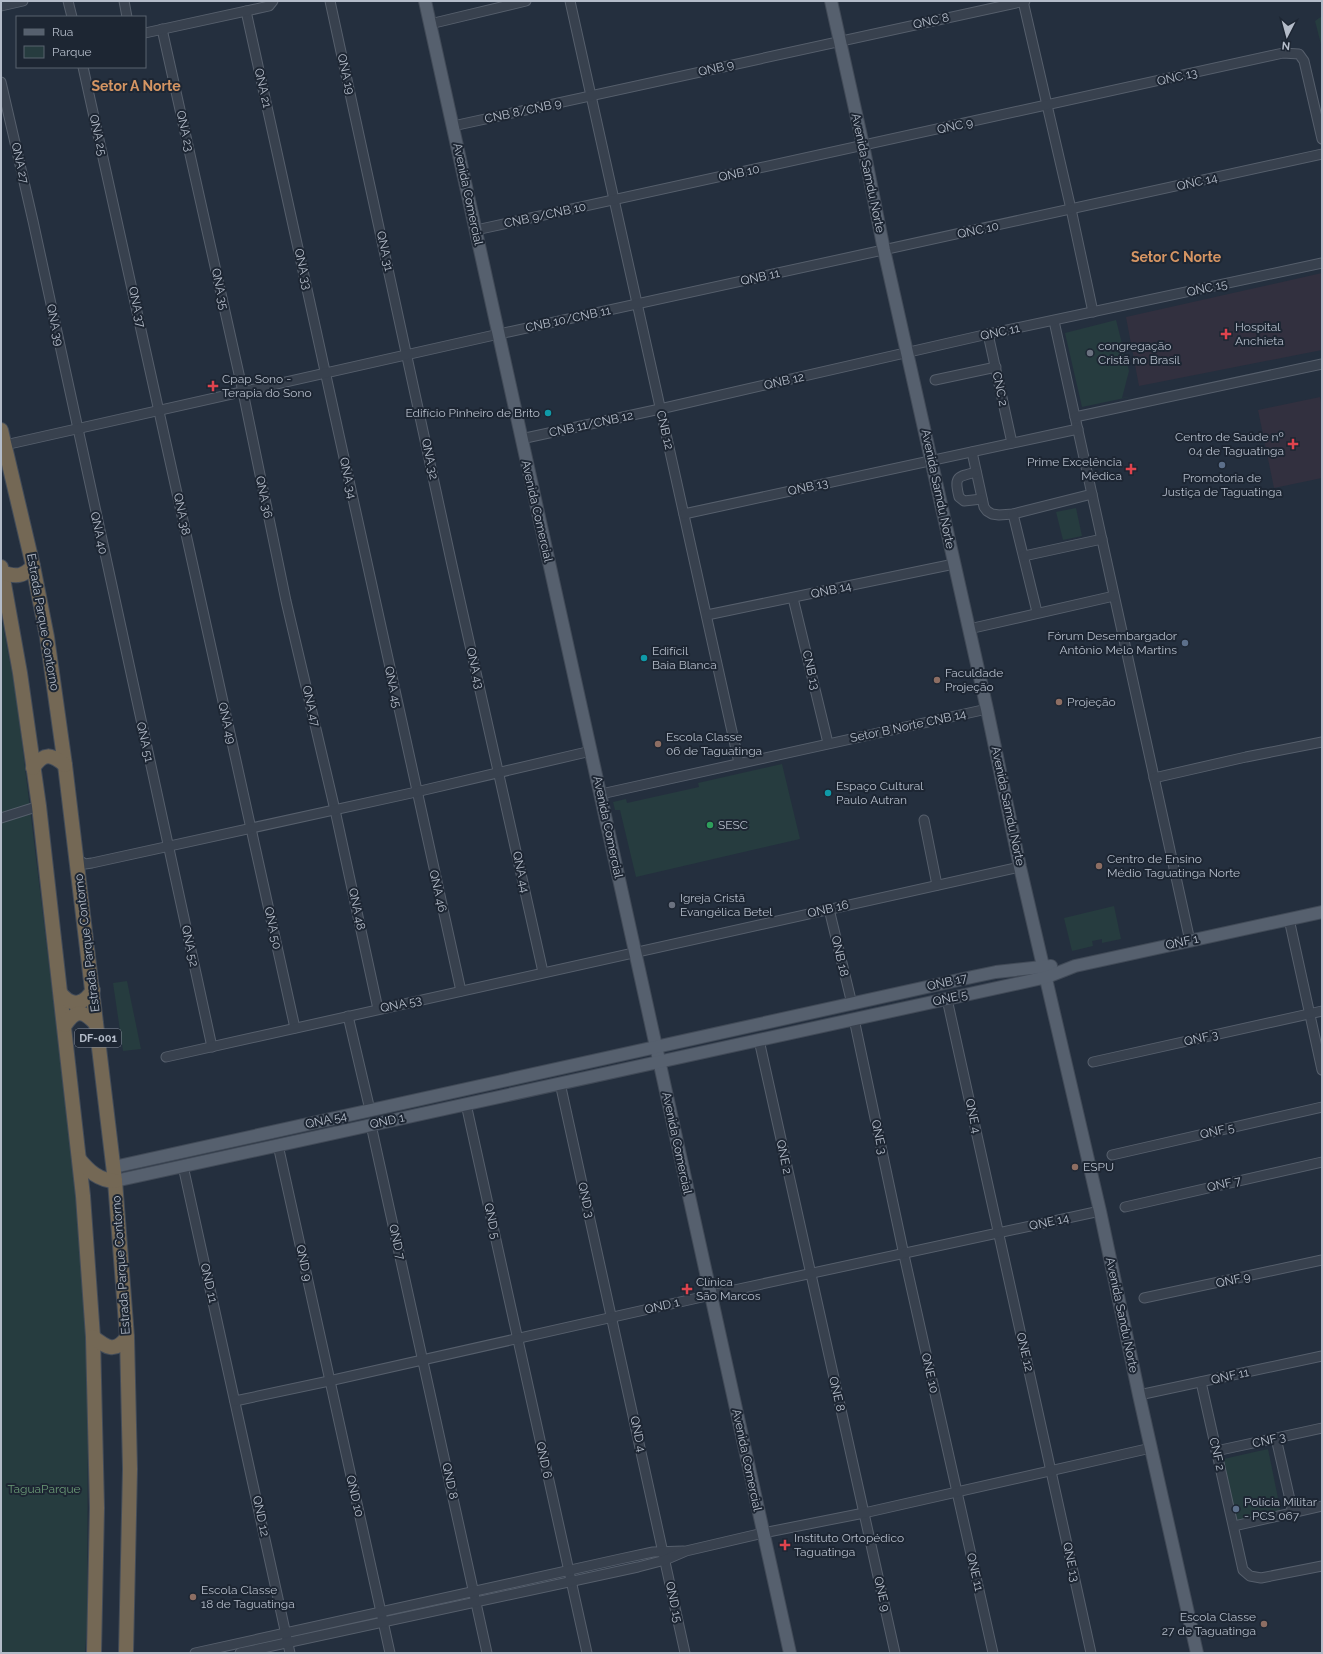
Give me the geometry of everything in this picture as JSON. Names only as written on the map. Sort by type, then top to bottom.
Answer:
[{"type":"highway","name":"Estrada Parque Contorno","points":[[1,430],[6,445],[34,566],[47,637],[77,859],[114,1174],[127,1337],[130,1469],[126,1653]]},
{"type":"highway","points":[[2,570],[17,576],[24,574],[34,566]]},
{"type":"highway","name":"DF-001","points":[[2,570],[20,674],[39,806],[83,1196],[93,1337],[97,1516],[94,1653]]},
{"type":"highway","points":[[33,768],[40,759],[46,757],[55,758],[65,765]]},
{"type":"highway","points":[[60,994],[68,1002],[77,1003],[87,998],[93,990]]},
{"type":"highway","points":[[64,1025],[72,1016],[80,1013],[87,1015],[96,1024]]},
{"type":"highway","points":[[79,1159],[89,1171],[98,1177],[108,1180],[114,1174]]},
{"type":"highway","points":[[93,1337],[102,1345],[111,1348],[121,1345],[127,1337]]},
{"type":"main road","name":"Avenida Comercial","points":[[425,1],[790,1653]]},
{"type":"main road","name":"Avenida Samdu Norte","points":[[831,1],[863,145],[884,250],[987,709],[1020,867],[1045,972]]},
{"type":"main road","name":"QNF 1","points":[[1045,972],[1322,912]]},
{"type":"main road","name":"QNB 17","points":[[747,1027],[996,972],[1045,972]]},
{"type":"main road","points":[[996,972],[988,981],[990,986],[997,987]]},
{"type":"main road","name":"QNE 5","points":[[755,1041],[947,999],[997,987],[1045,972]]},
{"type":"main road","name":"Avenida Sandu Norte","points":[[1045,972],[1100,1211],[1138,1395],[1197,1653]]},
{"type":"main road","points":[[972,977],[977,983],[976,992]]},
{"type":"main road","points":[[656,1046],[747,1027],[746,1036],[755,1041]]},
{"type":"main road","name":"QND 1","points":[[114,1174],[155,1172],[755,1041]]},
{"type":"main road","name":"QNA 54","points":[[114,1174],[153,1158],[656,1046]]},
{"type":"main road","points":[[598,1059],[603,1065],[601,1074]]},
{"type":"main road","points":[[425,1098],[422,1106],[426,1113]]},
{"type":"main road","points":[[406,1102],[412,1108],[410,1116]]},
{"type":"main road","points":[[153,1158],[151,1169],[155,1172]]},
{"type":"street","points":[[1,6],[23,1]]},
{"type":"street","points":[[68,1],[72,16]]},
{"type":"street","points":[[124,1],[127,16]]},
{"type":"street","points":[[146,33],[269,6],[273,1]]},
{"type":"street","name":"QNA 19","points":[[330,1],[362,147]]},
{"type":"street","points":[[430,24],[526,1]]},
{"type":"street","name":"CNB 12","points":[[570,1],[739,763]]},
{"type":"street","points":[[1024,1],[1093,312]]},
{"type":"street","name":"QNC 8","points":[[840,41],[1024,1]]},
{"type":"street","name":"QNA 21","points":[[246,11],[280,166]]},
{"type":"street","name":"QNA 23","points":[[162,29],[198,185]]},
{"type":"street","name":"QNB 9","points":[[592,96],[840,41]]},
{"type":"street","name":"QNC 13","points":[[1047,106],[1283,53],[1299,54],[1304,61],[1322,139]]},
{"type":"street","name":"QNA 25","points":[[83,68],[114,203]]},
{"type":"street","name":"QNA 27","points":[[1,82],[33,221]]},
{"type":"street","name":"CNB 8/CNB 9","points":[[453,126],[592,96]]},
{"type":"street","name":"QNC 9","points":[[863,145],[1047,106]]},
{"type":"street","name":"QNB 10","points":[[614,200],[863,145]]},
{"type":"street","name":"QNA 31","points":[[362,147],[408,354]]},
{"type":"street","name":"QNC 14","points":[[1071,209],[1322,154]]},
{"type":"street","name":"QNA 33","points":[[280,166],[326,373]]},
{"type":"street","name":"QNA 35","points":[[198,185],[243,392]]},
{"type":"street","name":"CNB 9/CNB 10","points":[[476,230],[614,200]]},
{"type":"street","name":"QNA 37","points":[[114,203],[159,410]]},
{"type":"street","name":"QNC 10","points":[[884,250],[1071,209]]},
{"type":"street","name":"QNA 39","points":[[33,221],[77,428]]},
{"type":"street","name":"QNB 11","points":[[637,304],[884,250]]},
{"type":"street","name":"QNC 15","points":[[1093,312],[1322,262]]},
{"type":"street","name":"CNB 10/CNB 11","points":[[6,445],[637,304]]},
{"type":"street","name":"QNC 11","points":[[908,353],[988,334],[1093,312]]},
{"type":"street","points":[[1054,321],[1190,941]]},
{"type":"street","name":"CNC 2","points":[[988,334],[1012,443]]},
{"type":"street","name":"QNB 12","points":[[660,409],[908,353]]},
{"type":"street","name":"QNA 32","points":[[408,354],[452,565]]},
{"type":"street","points":[[1075,417],[1322,364]]},
{"type":"street","points":[[1310,366],[1322,371]]},
{"type":"street","points":[[935,380],[996,367]]},
{"type":"street","name":"QNA 34","points":[[326,373],[370,583]]},
{"type":"street","name":"QNA 36","points":[[243,392],[286,601]]},
{"type":"street","name":"CNB 11/CNB 12","points":[[521,439],[660,409]]},
{"type":"street","name":"QNA 38","points":[[159,410],[204,619]]},
{"type":"street","name":"QNA 40","points":[[77,428],[122,638]]},
{"type":"street","name":"QNB 13","points":[[684,514],[1078,429]]},
{"type":"street","points":[[972,452],[983,503],[987,511],[992,514],[1013,514],[1092,494]]},
{"type":"street","points":[[976,472],[960,476],[956,482],[956,486],[959,498],[964,501],[983,503]]},
{"type":"street","points":[[1013,514],[1037,612]]},
{"type":"street","points":[[1024,556],[1102,539]]},
{"type":"street","name":"QNB 14","points":[[707,615],[954,564]]},
{"type":"street","name":"QNA 43","points":[[452,565],[498,772]]},
{"type":"street","name":"QNA 45","points":[[370,583],[416,792]]},
{"type":"street","points":[[969,628],[1114,596]]},
{"type":"street","name":"CNB 13","points":[[793,598],[828,743]]},
{"type":"street","name":"QNA 47","points":[[286,601],[335,810]]},
{"type":"street","name":"QNA 49","points":[[204,619],[251,828]]},
{"type":"street","name":"QNA 51","points":[[122,638],[169,846]]},
{"type":"street","name":"Setor B Norte CNB 14","points":[[601,794],[987,709]]},
{"type":"street","points":[[1154,778],[1246,757],[1322,742]]},
{"type":"street","points":[[77,859],[85,864],[92,863],[416,792],[591,751]]},
{"type":"street","name":"QNA 44","points":[[498,772],[543,972]]},
{"type":"street","name":"QNA 46","points":[[416,792],[460,991]]},
{"type":"street","points":[[1,818],[39,806]]},
{"type":"street","name":"QNA 48","points":[[335,810],[378,1009]]},
{"type":"street","points":[[924,820],[937,885]]},
{"type":"street","name":"QNA 50","points":[[251,828],[295,1028]]},
{"type":"street","name":"QNA 52","points":[[169,846],[212,1046]]},
{"type":"street","points":[[79,876],[92,863]]},
{"type":"street","name":"QNB 16","points":[[636,952],[1020,867]]},
{"type":"street","name":"QNB 18","points":[[829,909],[852,1004]]},
{"type":"street","points":[[1289,919],[1322,1070]]},
{"type":"street","name":"QNA 53","points":[[166,1057],[636,952]]},
{"type":"street","name":"QNE 4","points":[[947,999],[998,1233]]},
{"type":"street","name":"QNF 3","points":[[1093,1062],[1322,1011]]},
{"type":"street","points":[[348,1016],[370,1110]]},
{"type":"street","name":"QNE 3","points":[[854,1019],[904,1255]]},
{"type":"street","name":"QNE 2","points":[[755,1041],[810,1275]]},
{"type":"street","name":"QND 3","points":[[560,1083],[613,1317]]},
{"type":"street","name":"QND 5","points":[[466,1104],[517,1339]]},
{"type":"street","name":"QNF 5","points":[[1112,1155],[1322,1106]]},
{"type":"street","name":"QND 7","points":[[371,1125],[423,1360]]},
{"type":"street","name":"QND 9","points":[[278,1145],[329,1381]]},
{"type":"street","name":"QNF 7","points":[[1125,1207],[1322,1162]]},
{"type":"street","name":"QND 11","points":[[183,1166],[235,1401]]},
{"type":"street","name":"QNE 14","points":[[810,1275],[1100,1211]]},
{"type":"street","name":"QNE 12","points":[[998,1233],[1051,1471]]},
{"type":"street","name":"QNE 10","points":[[904,1255],[957,1491]]},
{"type":"street","name":"QNF 9","points":[[1144,1298],[1322,1260]]},
{"type":"street","name":"QND 1","points":[[235,1401],[710,1295],[810,1275]]},
{"type":"street","name":"QNE 8","points":[[810,1275],[864,1512]]},
{"type":"street","name":"QND 4","points":[[613,1317],[663,1551]]},
{"type":"street","name":"QND 6","points":[[517,1339],[587,1653]]},
{"type":"street","name":"QNF 11","points":[[1138,1395],[1322,1356]]},
{"type":"street","name":"QND 8","points":[[423,1360],[487,1653]]},
{"type":"street","name":"QND 10","points":[[329,1381],[390,1653]]},
{"type":"street","name":"CNF 2","points":[[1201,1382],[1243,1570],[1250,1576],[1256,1578],[1269,1577],[1322,1566]]},
{"type":"street","name":"QND 12","points":[[235,1401],[290,1653]]},
{"type":"street","name":"CNF 3","points":[[1216,1451],[1322,1428]]},
{"type":"street","points":[[1276,1438],[1293,1513]]},
{"type":"street","points":[[240,1653],[666,1560],[686,1551],[763,1533],[1151,1448]]},
{"type":"street","name":"QNE 13","points":[[1051,1471],[1091,1653]]},
{"type":"street","name":"QNE 11","points":[[957,1491],[993,1653]]},
{"type":"street","points":[[1234,1526],[1322,1506]]},
{"type":"street","name":"QNE 9","points":[[864,1512],[895,1653]]},
{"type":"street","points":[[195,1653],[568,1570],[663,1551],[686,1551]]},
{"type":"street","name":"QND 15","points":[[663,1551],[685,1653]]},
{"type":"shaded area","name":"Hospital Anchieta","points":[[1322,273],[1322,350],[1139,386],[1126,317]]},
{"type":"shaded area","name":"Centro de Saúde nº 04 de Taguatinga","points":[[1320,397],[1322,407],[1322,478],[1274,488],[1258,410]]},
{"type":"green space","points":[[1322,16],[1322,48],[1315,21]]},
{"type":"green space","points":[[1116,320],[1129,371],[1122,398],[1134,396],[1082,407],[1065,333]]},
{"type":"green space","points":[[1076,508],[1082,536],[1063,540],[1056,512]]},
{"type":"green space","name":"TaguaParque","points":[[1,616],[16,694],[72,1154],[84,1289],[88,1387],[87,1626],[85,1653],[1,1653]]},
{"type":"green space","name":"SESC","points":[[782,764],[800,839],[636,877],[620,810],[615,810],[613,802],[626,799],[627,803],[699,787],[698,783]]},
{"type":"green space","points":[[1114,906],[1121,939],[1102,943],[1102,939],[1092,941],[1093,946],[1072,951],[1064,918]]},
{"type":"green space","points":[[127,981],[141,1049],[123,1051],[113,983]]},
{"type":"green space","points":[[1268,1449],[1281,1513],[1233,1521],[1219,1460]]},
{"type":"place","name":"Hospital Anchieta","points":[[1226,334]]},
{"type":"place","name":"congregação Cristã no Brasil","points":[[1090,353]]},
{"type":"place","name":"Cpap Sono - Terapia do Sono","points":[[213,386]]},
{"type":"place","name":"Edifício Pinheiro de Brito","points":[[548,413]]},
{"type":"place","name":"Centro de Saúde nº 04 de Taguatinga","points":[[1293,444]]},
{"type":"place","name":"Promotoria de Justiça de Taguatinga","points":[[1222,465]]},
{"type":"place","name":"Prime Excelência Médica","points":[[1131,469]]},
{"type":"place","name":"Fórum Desembargador Antônio Melo Martins","points":[[1185,643]]},
{"type":"place","name":"Edifícil Baia Blanca","points":[[644,658]]},
{"type":"place","name":"Faculdade Projeção","points":[[937,680]]},
{"type":"place","name":"Projeção","points":[[1059,702]]},
{"type":"place","name":"Escola Classe 06 de Taguatinga","points":[[658,744]]},
{"type":"place","name":"Espaço Cultural Paulo Autran","points":[[828,793]]},
{"type":"place","name":"SESC","points":[[710,825]]},
{"type":"place","name":"Centro de Ensino Médio Taguatinga Norte","points":[[1099,866]]},
{"type":"place","name":"Igreja Cristã Evangélica Betel","points":[[672,905]]},
{"type":"place","name":"ESPU","points":[[1075,1167]]},
{"type":"place","name":"Clínica São Marcos","points":[[687,1289]]},
{"type":"place","name":"Polícia Militar - PCS 067","points":[[1236,1509]]},
{"type":"place","name":"Instituto Ortopédico Taguatinga","points":[[785,1545]]},
{"type":"place","name":"Escola Classe 18 de Taguatinga","points":[[193,1597]]},
{"type":"place","name":"Escola Classe 27 de Taguatinga","points":[[1264,1624]]},
{"type":"district","name":"Setor A Norte","points":[[136,86]]},
{"type":"district","name":"Setor C Norte","points":[[1176,257]]}]
